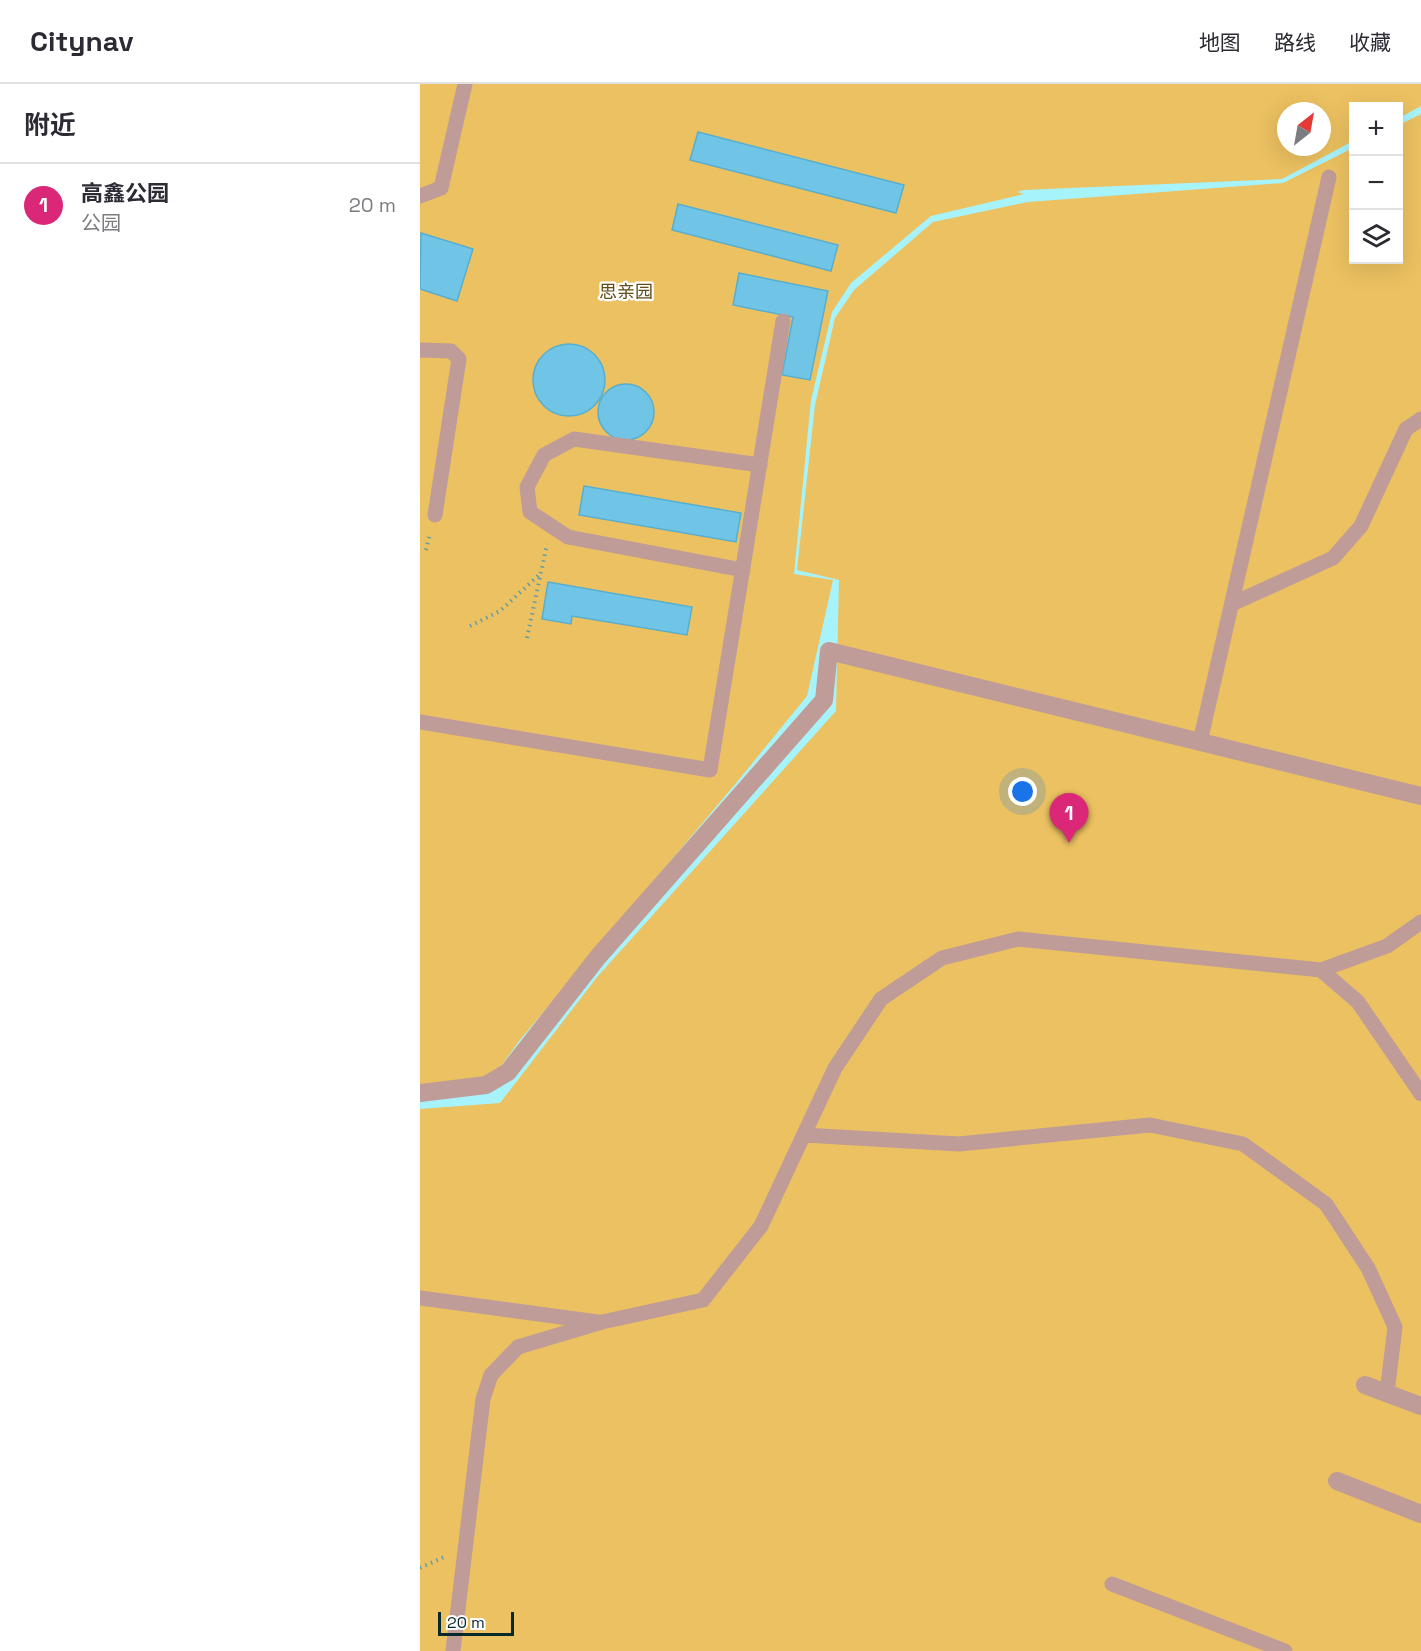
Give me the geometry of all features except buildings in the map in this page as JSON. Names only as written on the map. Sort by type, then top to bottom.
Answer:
[{"type":"street","points":[[420,1093],[486,1085],[508,1072],[598,957],[824,700],[829,651],[1421,796]]},
{"type":"street","points":[[1365,1385],[1421,1407]]},
{"type":"street","points":[[1337,1481],[1421,1514]]},
{"type":"lane","points":[[420,195],[441,188],[465,84]]},
{"type":"lane","points":[[1200,742],[1329,177]]},
{"type":"lane","points":[[420,722],[711,770],[783,321]]},
{"type":"lane","points":[[420,350],[451,351],[459,359],[435,515]]},
{"type":"lane","points":[[1232,604],[1333,558],[1361,526],[1406,429],[1421,419]]},
{"type":"lane","points":[[743,570],[568,537],[530,512],[527,487],[544,455],[574,439],[760,465]]},
{"type":"lane","points":[[453,1651],[483,1398],[491,1375],[518,1347],[602,1322],[703,1300],[761,1226],[835,1068],[881,999],[942,958],[1018,939],[1322,970],[1387,946],[1421,922]]},
{"type":"lane","points":[[1322,970],[1358,1002],[1421,1094]]},
{"type":"lane","points":[[804,1135],[959,1143],[1150,1125],[1244,1144],[1326,1204],[1368,1268],[1395,1327],[1387,1393]]},
{"type":"lane","points":[[420,1298],[602,1322]]},
{"type":"lane","points":[[1112,1584],[1285,1651]]},
{"type":"path","points":[[527,638],[550,526]]},
{"type":"path","points":[[470,627],[500,611],[541,574]]},
{"type":"green space","name":"思亲园","points":[[420,84],[1421,84],[1421,106],[1403,116],[1403,102],[1349,102],[1349,143],[1331,153],[1331,102],[1277,102],[1277,156],[1325,156],[1282,179],[1024,190],[1017,192],[1024,194],[931,216],[851,283],[832,312],[811,400],[794,574],[833,580],[807,696],[519,1041],[499,1069],[472,1082],[420,1086]]},
{"type":"green space","points":[[1421,114],[1421,1651],[420,1651],[420,1109],[500,1103],[598,976],[836,711],[839,580],[797,570],[815,405],[835,318],[854,290],[933,222],[1028,202],[1283,183],[1349,150],[1349,264],[1403,264],[1403,123]]},
{"type":"place","name":"高鑫公园","points":[[1069,843]]}]
